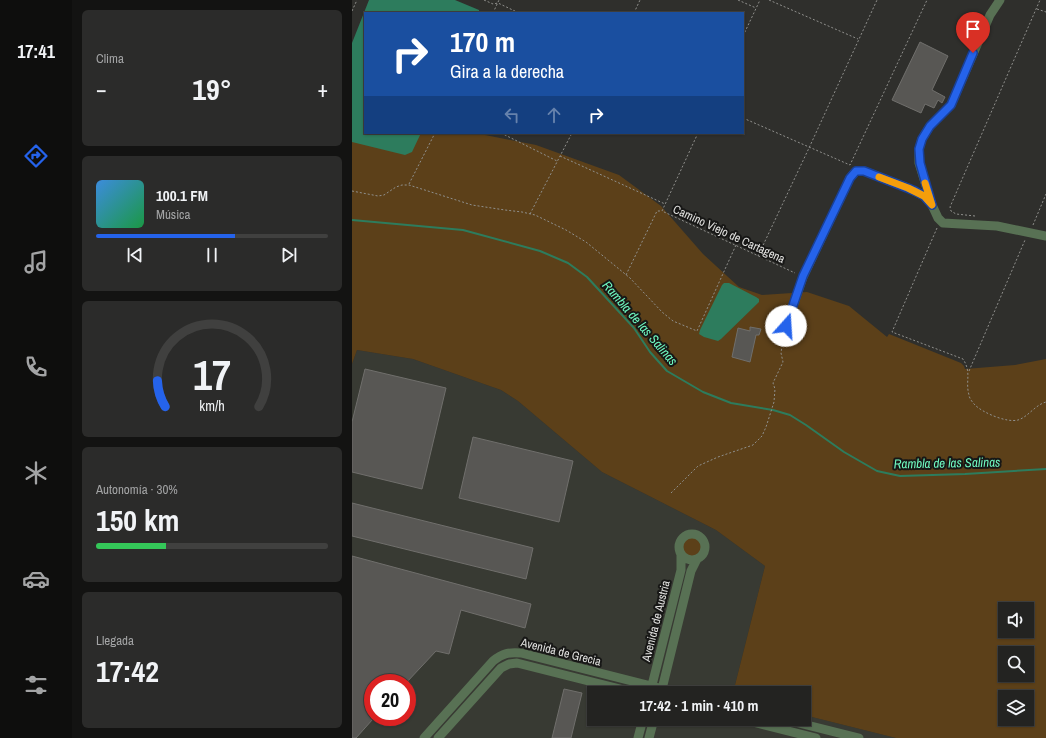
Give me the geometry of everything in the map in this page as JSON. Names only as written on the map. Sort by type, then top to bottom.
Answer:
[{"type":"street","points":[[1000,0],[990,15],[951,105],[930,126],[922,139],[919,149],[920,163],[932,205],[938,218],[943,223],[997,226],[1046,236]]},
{"type":"street","points":[[786,326],[803,276],[850,178],[856,171],[864,171],[908,188],[924,196],[932,205]]},
{"type":"street","points":[[689,534],[697,535],[704,541],[705,549],[701,557],[688,560],[681,555],[678,547],[682,539],[689,534]]},
{"type":"street","name":"Avenida de Austria","points":[[652,686],[681,570],[681,555]]},
{"type":"street","name":"Avenida de Austria","points":[[662,686],[691,571],[697,559]]},
{"type":"street","name":"Avenida de Grecia","points":[[424,738],[493,661],[501,655],[512,652],[521,653],[637,686]]},
{"type":"street","name":"Avenida de Grecia","points":[[438,738],[501,668],[509,664],[517,663],[608,686]]},
{"type":"street","points":[[638,738],[641,726]]},
{"type":"street","points":[[649,738],[652,726]]},
{"type":"street","points":[[769,726],[816,738]]},
{"type":"street","points":[[811,726],[859,738]]},
{"type":"path","points":[[352,11],[357,0]]},
{"type":"path","points":[[484,0],[493,4],[498,3],[517,12]]},
{"type":"path","points":[[494,12],[499,0]]},
{"type":"path","points":[[634,12],[640,0]]},
{"type":"path","points":[[738,0],[756,8]]},
{"type":"path","points":[[744,34],[760,0]]},
{"type":"path","points":[[770,0],[858,40]]},
{"type":"path","points":[[758,256],[877,0]]},
{"type":"path","points":[[744,118],[850,165],[926,0]]},
{"type":"path","points":[[977,216],[956,214],[951,211],[950,207],[1040,0]]},
{"type":"path","points":[[1037,9],[1046,12]]},
{"type":"path","points":[[409,185],[434,134]]},
{"type":"path","points":[[503,134],[557,161]]},
{"type":"path","points":[[530,214],[571,134]]},
{"type":"path","name":"Camino Viejo de Cartagena","points":[[698,134],[662,211],[803,276]]},
{"type":"path","points":[[560,156],[665,204]]},
{"type":"path","points":[[352,191],[378,196],[384,195],[396,187],[409,185],[472,205],[535,215],[566,230],[586,242],[626,275],[662,312],[673,321],[697,331],[736,246]]},
{"type":"path","points":[[1032,228],[1046,194]]},
{"type":"path","points":[[626,275],[658,211],[662,211]]},
{"type":"path","points":[[936,230],[892,332],[963,359],[967,365],[969,396],[975,405],[984,411],[1006,420],[1014,420],[1028,414],[1033,409],[1046,402]]},
{"type":"path","points":[[968,372],[1025,240]]},
{"type":"path","points":[[670,493],[698,466],[718,457],[754,445],[762,436],[774,402],[774,382],[783,362],[781,353],[786,326]]},
{"type":"shaded area","points":[[369,0],[455,0],[479,10],[479,12],[364,12]]},
{"type":"shaded area","points":[[364,13],[364,134],[421,134],[412,152],[405,155],[352,142],[352,43]]},
{"type":"shaded area","points":[[352,117],[364,132],[364,134],[480,134],[536,145],[619,175],[661,206],[703,254],[739,287],[762,295],[807,292],[849,306],[887,337],[889,334],[961,363],[965,369],[1015,365],[1046,359],[1046,738],[896,738],[811,717],[811,686],[735,686],[765,566],[716,530],[602,472],[518,401],[501,390],[413,359],[357,350],[352,364]]},
{"type":"shaded area","points":[[724,283],[729,283],[756,297],[759,299],[759,302],[718,341],[699,334]]},
{"type":"shaded area","points":[[357,350],[413,359],[501,390],[518,401],[602,472],[716,530],[765,566],[735,686],[587,686],[587,726],[811,726],[811,717],[896,738],[352,738],[352,364]]},
{"type":"shaded area","points":[[692,536],[700,539],[703,547],[700,555],[692,558],[684,555],[681,547],[684,539]]},
{"type":"building","points":[[920,42],[948,56],[932,90],[945,97],[942,103],[938,100],[934,108],[925,104],[921,113],[892,100]]},
{"type":"building","points":[[750,327],[761,329],[759,335],[756,335],[750,362],[732,357],[738,328],[750,331]]},
{"type":"building","points":[[365,369],[446,388],[422,489],[352,472],[352,422]]},
{"type":"building","points":[[473,437],[573,461],[559,522],[459,498]]},
{"type":"building","points":[[352,503],[533,548],[526,579],[352,536]]},
{"type":"building","points":[[352,556],[531,604],[525,628],[461,610],[449,654],[436,651],[414,674],[364,674],[364,726],[367,726],[356,738],[352,738]]},
{"type":"building","points":[[564,689],[582,693],[571,738],[552,738]]},
{"type":"waterway","name":"Rambla de las Salinas","points":[[352,220],[463,230],[540,251],[568,263],[587,277],[634,328],[650,352],[667,371],[703,392],[731,403],[773,410],[790,415],[844,452],[877,471],[900,476],[1046,469]]},
{"type":"slow traffic","points":[[879,177],[924,196],[932,205],[925,183]]},
{"type":"route","points":[[786,326],[803,276],[850,178],[856,171],[864,171],[908,188],[924,196],[932,205],[924,181],[919,149],[922,139],[930,126],[951,105],[973,53]]}]
